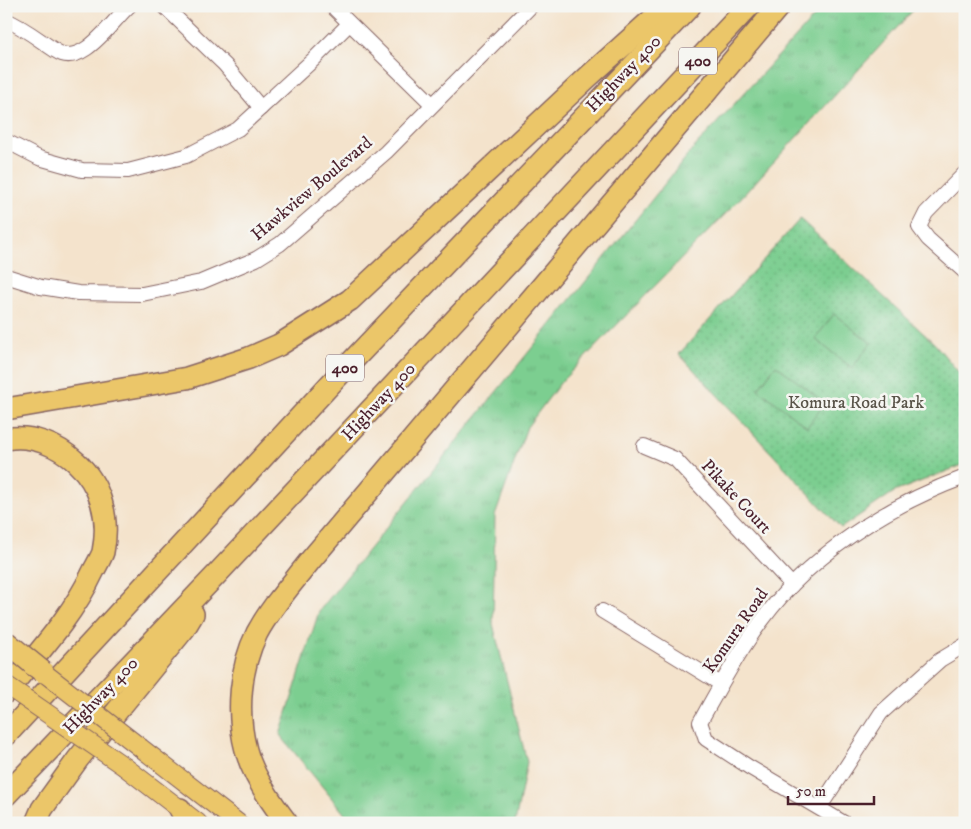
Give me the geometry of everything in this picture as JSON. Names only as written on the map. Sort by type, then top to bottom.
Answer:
[{"type":"highway","points":[[6,409],[187,378],[249,358],[279,345],[350,300],[588,77],[668,6]]},
{"type":"highway","name":"Highway 400","points":[[6,735],[337,376],[690,6]]},
{"type":"highway","name":"Highway 400","points":[[6,795],[217,574],[749,6]]},
{"type":"highway","points":[[287,823],[260,783],[246,750],[241,722],[242,687],[246,665],[257,634],[276,604],[333,532],[779,6]]},
{"type":"highway","points":[[6,439],[16,437],[43,442],[66,452],[86,472],[99,492],[105,515],[103,552],[82,594],[6,692]]},
{"type":"highway","points":[[36,823],[42,809],[78,759],[184,628],[217,574]]},
{"type":"highway","points":[[6,642],[43,672]]},
{"type":"main road","points":[[6,653],[43,672],[238,823]]},
{"type":"main road","points":[[6,685],[125,767],[184,816],[198,823]]},
{"type":"street","points":[[6,20],[40,38],[57,52],[68,56],[83,52],[129,6]]},
{"type":"street","points":[[164,6],[225,65],[261,108]]},
{"type":"street","points":[[332,6],[432,104]]},
{"type":"street","name":"Hawkview Boulevard","points":[[6,276],[41,287],[78,293],[142,294],[200,282],[256,259],[280,244],[386,152],[531,6]]},
{"type":"street","points":[[6,141],[39,158],[82,170],[128,171],[186,156],[238,129],[349,24]]},
{"type":"street","points":[[965,173],[926,213],[919,227],[928,239],[965,272]]},
{"type":"street","name":"Pikake Court","points":[[644,446],[675,459],[792,585]]},
{"type":"street","name":"Komura Road","points":[[844,823],[820,807],[749,767],[706,739],[700,722],[740,653],[792,585],[829,552],[882,514],[923,492],[965,476]]},
{"type":"street","points":[[602,611],[721,684]]},
{"type":"street","points":[[820,807],[881,712],[940,660],[965,645]]},
{"type":"green space","points":[[824,6],[917,6],[738,201],[561,382],[527,427],[495,516],[493,624],[527,762],[515,823],[352,823],[280,735],[319,611],[692,150]]},
{"type":"green space","name":"Komura Road Park","points":[[800,219],[935,344],[964,379],[965,464],[894,492],[841,528],[679,354]]},
{"type":"green space","points":[[834,314],[871,343],[852,368],[815,339]]},
{"type":"green space","points":[[776,365],[825,403],[807,427],[758,389]]}]
